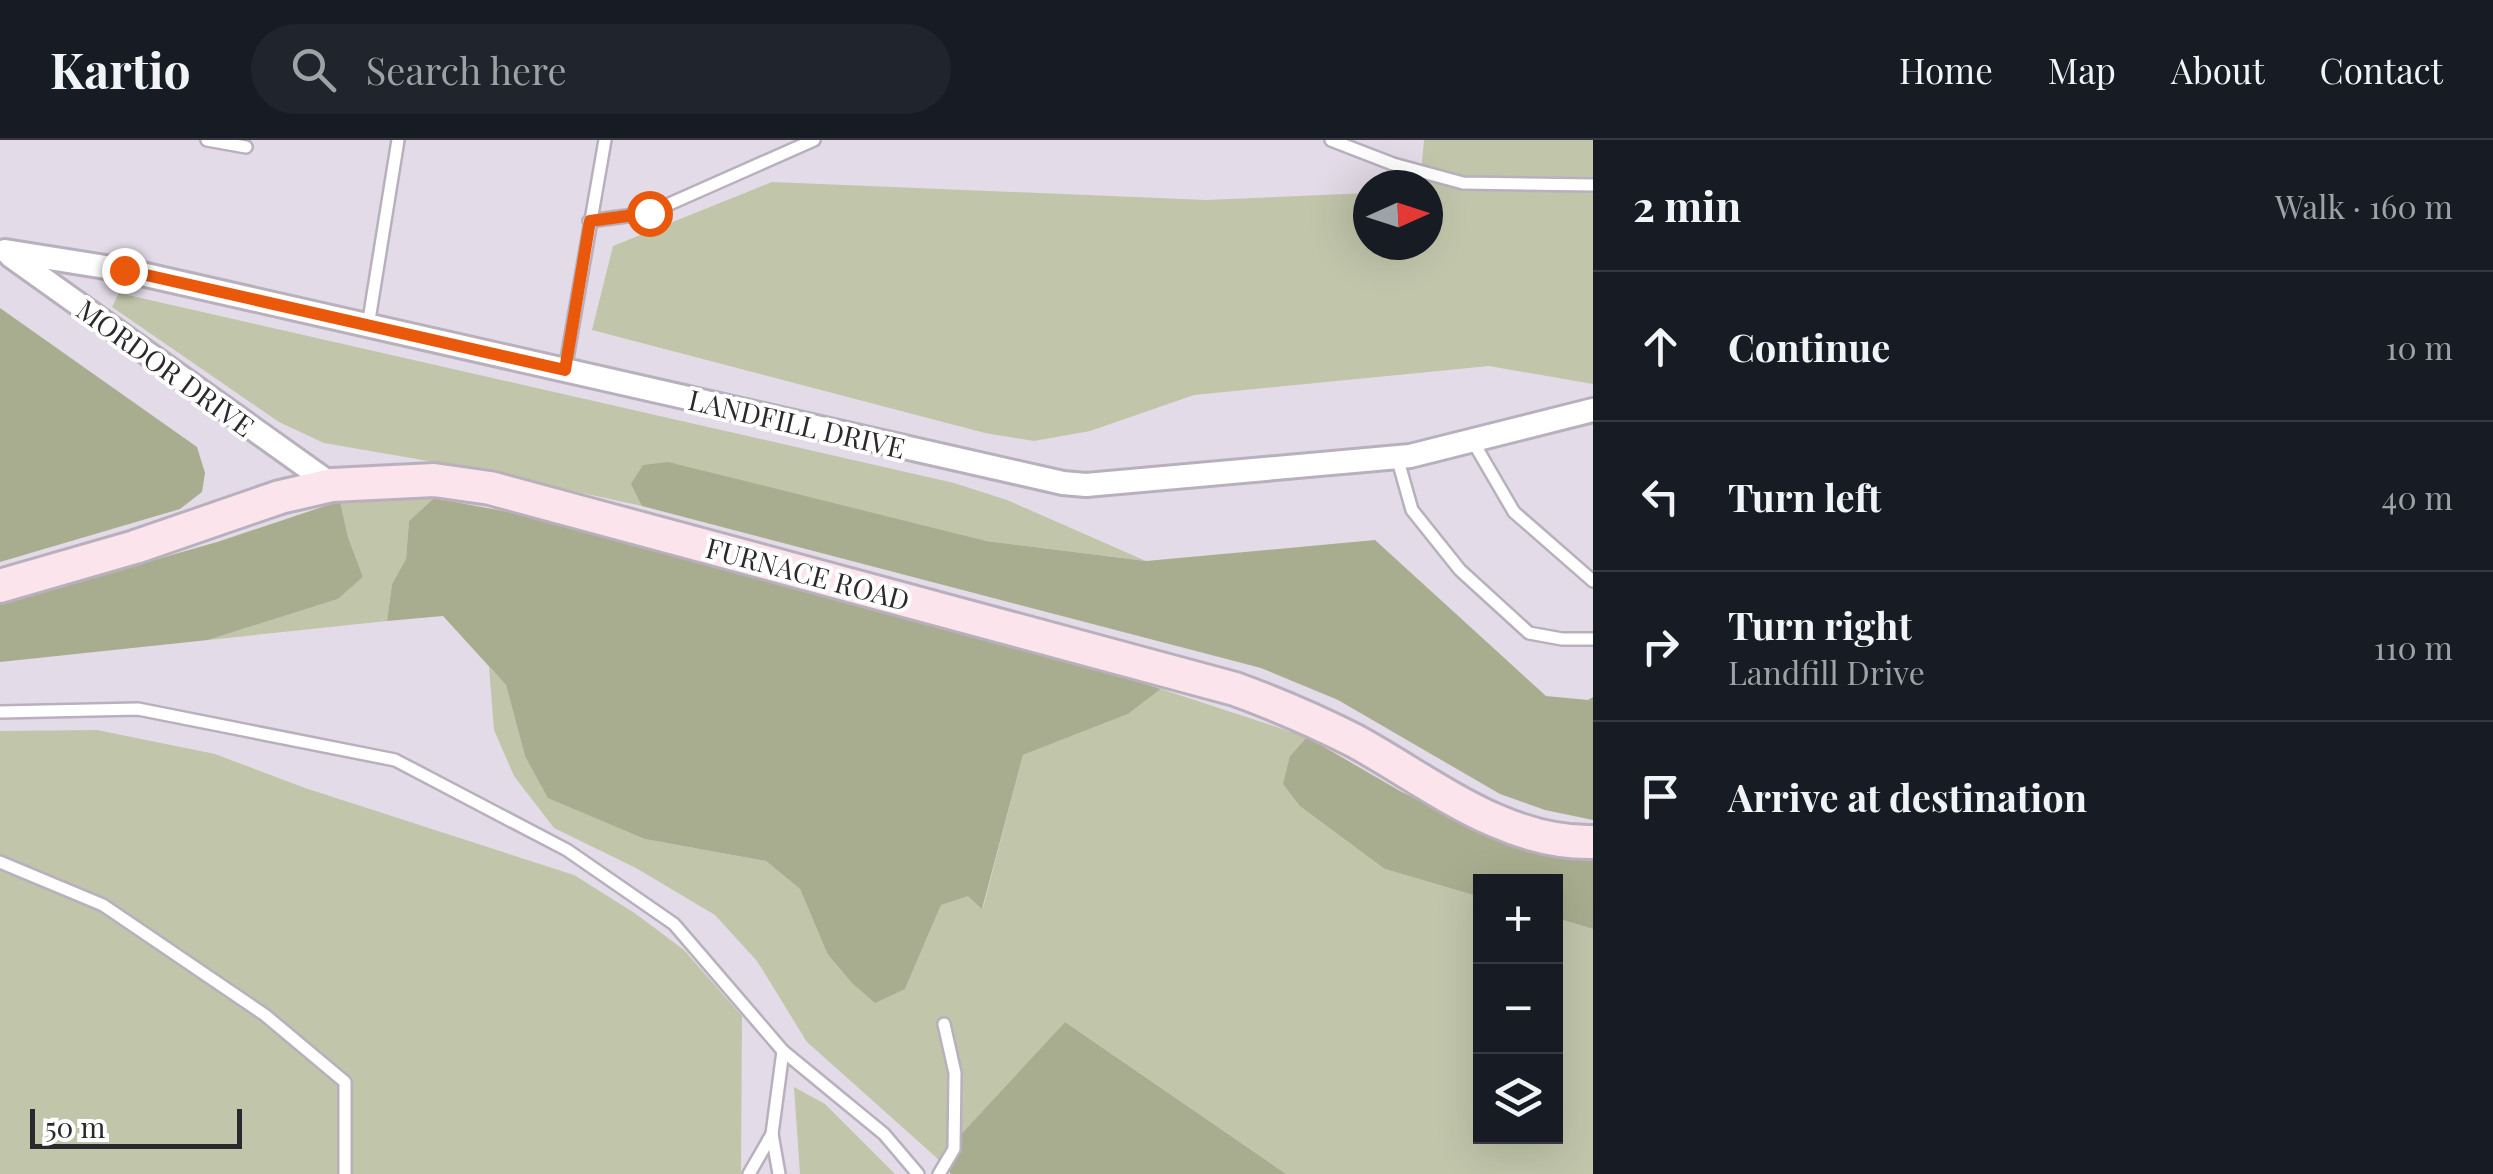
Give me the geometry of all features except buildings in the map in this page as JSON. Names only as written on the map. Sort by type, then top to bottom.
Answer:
[{"type":"main road","name":"FURNACE ROAD","points":[[0,586],[135,547],[280,497],[332,485],[434,480],[490,488],[1235,689],[1295,711],[1472,810],[1519,831],[1593,842]]},
{"type":"street","name":"LANDFILL DRIVE","points":[[3,250],[124,270],[1074,484],[1396,458],[1593,410]]},
{"type":"street","name":"MORDOR DRIVE","points":[[3,250],[332,485]]},
{"type":"lane","points":[[207,140],[246,147]]},
{"type":"lane","points":[[368,326],[398,140]]},
{"type":"lane","points":[[565,370],[605,140]]},
{"type":"lane","points":[[590,221],[649,213],[814,140]]},
{"type":"lane","points":[[1331,140],[1393,164],[1463,183],[1593,185]]},
{"type":"lane","points":[[1472,440],[1514,512],[1593,582]]},
{"type":"lane","points":[[1396,458],[1412,510],[1460,570],[1529,633],[1593,639]]},
{"type":"lane","points":[[0,712],[138,709],[396,760],[567,850],[674,924],[783,1051],[884,1134],[918,1174]]},
{"type":"lane","points":[[0,862],[103,905],[265,1015],[344,1082],[346,1174]]},
{"type":"lane","points":[[939,1174],[954,1148],[955,1073],[944,1024]]},
{"type":"lane","points":[[778,1174],[772,1134],[783,1051]]},
{"type":"lane","points":[[749,1174],[772,1134]]},
{"type":"green space","points":[[1424,140],[1593,140],[1593,384],[1489,366],[1194,395],[1090,431],[1034,441],[985,433],[592,330],[613,246],[772,182],[1206,200],[1353,194],[1353,260],[1443,260],[1443,170],[1421,170]]},
{"type":"green space","points":[[119,293],[954,483],[1007,500],[1146,561],[986,541],[632,483],[642,506],[463,467],[324,443],[279,422],[112,307]]},
{"type":"green space","points":[[0,308],[197,447],[205,473],[202,492],[180,509],[0,562]]},
{"type":"green space","points":[[668,462],[986,541],[1146,561],[1375,540],[1546,696],[1588,700],[1593,697],[1593,820],[1545,810],[1500,794],[1338,700],[1261,668],[642,506],[631,484],[643,465]]},
{"type":"green space","points":[[434,498],[409,521],[406,559],[392,584],[387,621],[208,640],[338,599],[363,577],[340,501]]},
{"type":"green space","points":[[434,498],[524,515],[955,623],[1161,689],[1128,714],[1023,755],[982,909],[968,896],[941,905],[905,989],[875,1003],[827,953],[800,889],[766,861],[645,839],[548,798],[525,756],[506,685],[443,616],[387,621],[392,584],[406,559],[409,521]]},
{"type":"green space","points":[[340,501],[363,577],[338,599],[208,640],[0,662],[0,604],[217,542]]},
{"type":"green space","points":[[489,667],[506,685],[525,756],[645,839],[766,861],[800,889],[827,953],[905,989],[941,905],[968,895],[983,908],[1023,755],[1128,714],[1161,689],[1307,737],[1290,756],[1385,869],[1473,895],[1473,1144],[1563,1144],[1563,920],[1593,929],[1593,1174],[1286,1174],[1065,1022],[938,1159],[807,1042],[757,961],[715,915],[636,868],[554,828],[514,776],[494,730]]},
{"type":"green space","points":[[97,730],[215,754],[305,788],[574,875],[636,914],[684,950],[742,1016],[741,1174],[0,1174],[0,731]]},
{"type":"green space","points":[[1307,737],[1400,791],[1507,842],[1593,854],[1593,929],[1563,920],[1563,874],[1473,874],[1473,895],[1385,869],[1300,806],[1283,784],[1290,756]]},
{"type":"green space","points":[[1065,1022],[1286,1174],[951,1174],[938,1159]]},
{"type":"green space","points":[[794,1087],[825,1104],[895,1174],[800,1174]]},
{"type":"route","points":[[124,270],[565,370],[590,221],[649,213]]}]
